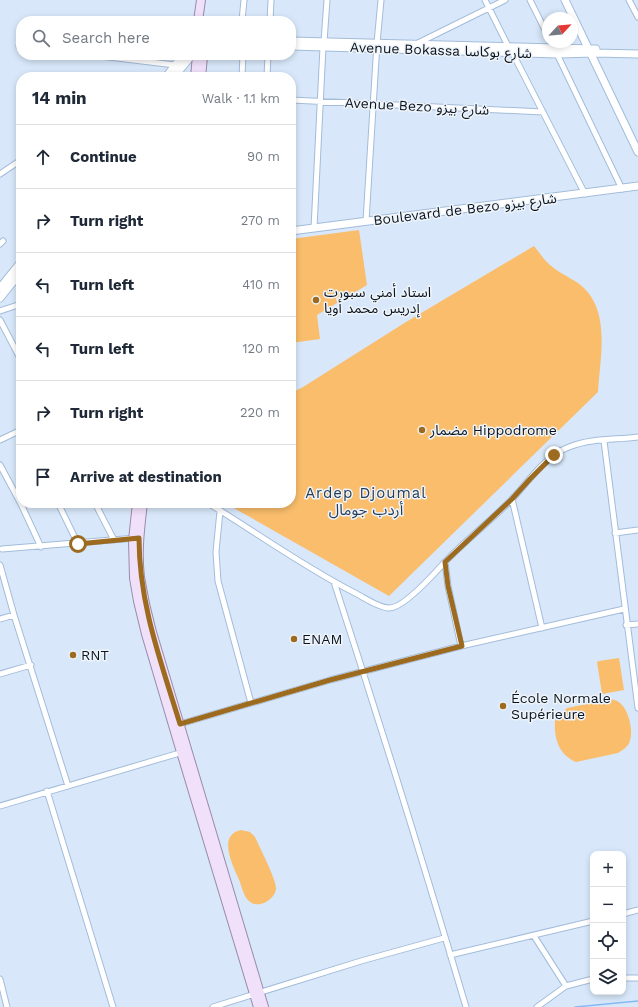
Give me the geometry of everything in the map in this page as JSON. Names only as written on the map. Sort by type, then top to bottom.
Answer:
[{"type":"main road","points":[[199,16],[202,1]]},
{"type":"main road","points":[[202,1],[204,16]]},
{"type":"main road","points":[[195,72],[197,60]]},
{"type":"main road","points":[[201,72],[202,60]]},
{"type":"main road","points":[[137,508],[136,538],[140,572],[141,600],[146,634],[184,752],[257,993],[264,1007]]},
{"type":"main road","points":[[136,538],[142,508]]},
{"type":"main road","points":[[141,600],[180,724],[184,752]]},
{"type":"main road","points":[[257,993],[258,1007]]},
{"type":"street","points":[[242,16],[244,0]]},
{"type":"street","points":[[270,16],[271,0]]},
{"type":"street","points":[[314,228],[327,0]]},
{"type":"street","points":[[366,221],[381,0]]},
{"type":"street","points":[[485,0],[585,194]]},
{"type":"street","points":[[415,44],[505,0]]},
{"type":"street","points":[[530,0],[542,24]]},
{"type":"street","points":[[565,0],[593,51],[638,141]]},
{"type":"street","points":[[569,0],[638,152]]},
{"type":"street","points":[[629,0],[638,17]]},
{"type":"street","name":"Avenue Bokassa شارع بوكاسا","points":[[296,41],[377,46],[510,49],[554,48],[638,54]]},
{"type":"street","name":"Avenue Bokassa شارع بوكاسا","points":[[296,46],[324,44]]},
{"type":"street","name":"Avenue Bokassa شارع بوكاسا","points":[[377,46],[415,44],[510,49]]},
{"type":"street","points":[[554,48],[625,188],[638,191]]},
{"type":"street","name":"Avenue Bokassa شارع بوكاسا","points":[[593,51],[638,50]]},
{"type":"street","points":[[134,60],[176,65]]},
{"type":"street","points":[[170,72],[180,60]]},
{"type":"street","points":[[178,72],[188,60]]},
{"type":"street","points":[[242,72],[243,60]]},
{"type":"street","points":[[268,60],[268,72]]},
{"type":"street","name":"Avenue Bezo شارع بيزو","points":[[296,100],[543,112]]},
{"type":"street","points":[[0,174],[16,163]]},
{"type":"street","name":"Boulevard de Bezo شارع بيزو","points":[[296,230],[638,186]]},
{"type":"street","points":[[0,288],[16,268]]},
{"type":"street","points":[[0,298],[16,278]]},
{"type":"street","points":[[0,311],[16,306]]},
{"type":"street","points":[[0,320],[16,350]]},
{"type":"street","points":[[0,440],[16,432]]},
{"type":"street","points":[[217,508],[334,582],[378,605],[392,608],[397,607],[414,593],[512,499],[554,455],[568,447],[578,444],[638,437]]},
{"type":"street","points":[[604,441],[626,625],[638,708]]},
{"type":"street","points":[[0,465],[2,475],[16,496]]},
{"type":"street","points":[[512,499],[542,628]]},
{"type":"street","points":[[23,508],[41,547]]},
{"type":"street","points":[[60,508],[78,544]]},
{"type":"street","points":[[98,508],[114,540]]},
{"type":"street","points":[[220,510],[216,552],[218,581],[251,702]]},
{"type":"street","points":[[615,533],[638,530]]},
{"type":"street","points":[[1,550],[136,538]]},
{"type":"street","points":[[445,562],[448,586],[462,646]]},
{"type":"street","points":[[0,565],[14,616],[31,665],[68,786]]},
{"type":"street","points":[[334,582],[364,671],[466,1007]]},
{"type":"street","points":[[180,724],[251,702],[364,671],[462,646],[624,609]]},
{"type":"street","points":[[0,619],[14,616]]},
{"type":"street","points":[[626,625],[638,624]]},
{"type":"street","points":[[0,674],[31,665]]},
{"type":"street","points":[[0,806],[184,752]]},
{"type":"street","points":[[47,792],[113,1007]]},
{"type":"street","points":[[626,913],[638,910]]},
{"type":"street","points":[[450,955],[590,922]]},
{"type":"street","points":[[534,936],[566,986]]},
{"type":"street","points":[[213,1007],[444,938]]},
{"type":"street","points":[[626,978],[638,978]]},
{"type":"street","points":[[0,979],[7,1005],[0,1005]]},
{"type":"street","points":[[537,1007],[566,986],[590,980]]},
{"type":"shaded area","name":"استاد أمني سبورت إدريس محمد أويا","points":[[359,230],[367,285],[317,315],[320,339],[296,342],[296,238]]},
{"type":"shaded area","name":"مضمار Hippodrome","points":[[534,246],[550,265],[578,283],[589,293],[596,306],[600,319],[602,348],[598,392],[389,596],[234,508],[296,508],[296,390],[406,322]]},
{"type":"shaded area","points":[[619,658],[624,690],[602,694],[597,662]]},
{"type":"shaded area","points":[[607,700],[619,702],[626,711],[631,729],[628,744],[618,753],[576,762],[570,759],[558,745],[555,733],[555,720],[567,708]]},
{"type":"shaded area","points":[[241,830],[250,832],[255,837],[275,884],[276,888],[273,896],[261,904],[253,903],[246,897],[231,861],[228,845],[229,838],[234,833]]},
{"type":"waterway","points":[[575,1007],[638,1001]]},
{"type":"place","name":"استاد أمني سبورت إدريس محمد أويا","points":[[316,300]]},
{"type":"place","name":"مضمار Hippodrome","points":[[422,430]]},
{"type":"place","name":"ENAM","points":[[294,639]]},
{"type":"place","name":"RNT","points":[[73,655]]},
{"type":"place","name":"École Normale Supérieure","points":[[503,706]]},
{"type":"district","name":"Ardep Djoumal أردب جومال","points":[[366,502]]},
{"type":"route","points":[[78,544],[139,538],[140,577],[144,600],[152,632],[180,724],[330,680],[462,646],[448,586],[445,562],[512,499],[554,455]]}]
